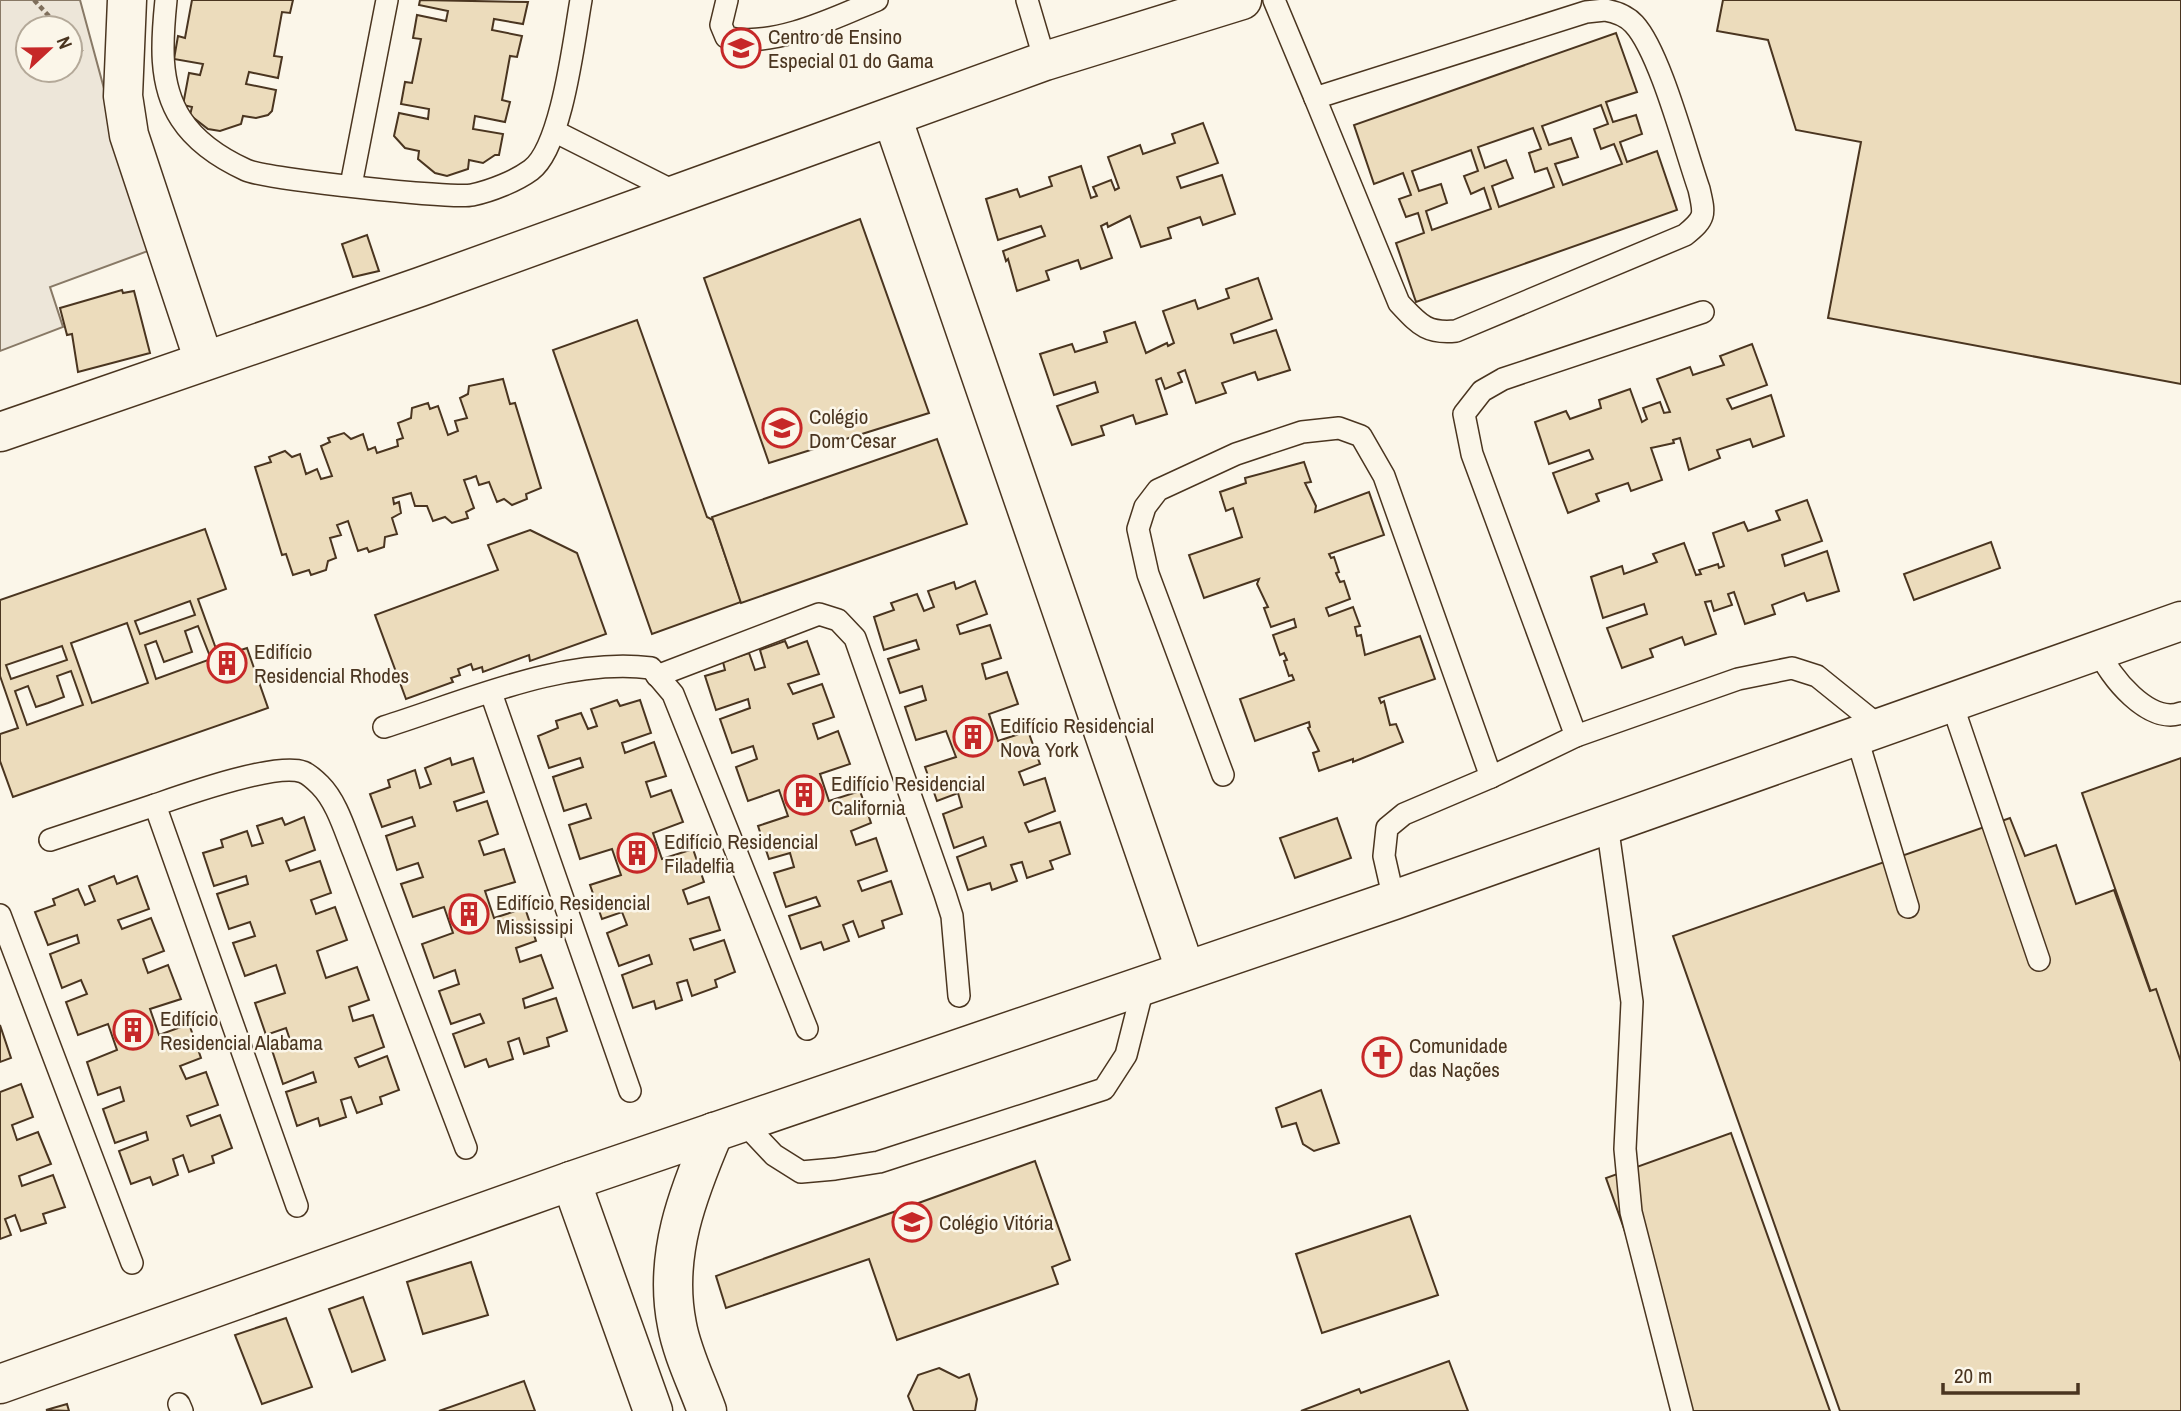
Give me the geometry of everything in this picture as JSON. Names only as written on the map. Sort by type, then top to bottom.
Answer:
[{"type":"street","points":[[127,0],[123,96],[129,135],[204,360]]},
{"type":"street","points":[[0,432],[679,194],[1045,61],[1242,0]]},
{"type":"street","points":[[892,117],[1185,969]]},
{"type":"street","points":[[0,1384],[571,1181],[1185,969],[1394,900],[2181,621]]},
{"type":"street","points":[[707,1411],[677,1325],[673,1269],[680,1218],[729,1127]]},
{"type":"street","points":[[571,1181],[653,1411]]},
{"type":"lane","points":[[166,0],[162,32],[165,82],[180,118],[204,146],[248,172],[351,186],[471,196],[533,169],[555,132],[581,0]]},
{"type":"lane","points":[[351,186],[387,0]]},
{"type":"lane","points":[[727,0],[722,25],[726,37],[745,42],[777,37],[877,0]]},
{"type":"lane","points":[[1027,0],[1045,61]]},
{"type":"lane","points":[[1274,0],[1399,303],[1418,322],[1436,333],[1456,331],[1685,235],[1701,222],[1705,212],[1649,44],[1633,22],[1618,12],[1586,12],[1315,98]]},
{"type":"lane","points":[[555,132],[679,194]]},
{"type":"lane","points":[[1576,736],[1472,454],[1464,414],[1482,391],[1503,379],[1703,312]]},
{"type":"lane","points":[[1223,775],[1149,574],[1138,529],[1145,507],[1158,490],[1236,454],[1302,432],[1339,428],[1362,436],[1384,476],[1492,778]]},
{"type":"lane","points":[[657,676],[819,614],[838,620],[847,629],[855,638],[945,894],[951,916],[959,996]]},
{"type":"lane","points":[[2099,651],[2107,671],[2148,708],[2175,715],[2181,713]]},
{"type":"lane","points":[[384,727],[580,668],[617,664],[651,668],[673,694],[688,728],[807,1029]]},
{"type":"lane","points":[[1394,900],[1384,856],[1387,828],[1404,814],[1492,778],[1576,736],[1738,679],[1792,668],[1817,676],[1868,731],[1908,907]]},
{"type":"lane","points":[[491,693],[630,1091]]},
{"type":"lane","points":[[1951,701],[2039,960]]},
{"type":"lane","points":[[50,840],[203,789],[271,772],[302,771],[320,785],[334,805],[466,1148]]},
{"type":"lane","points":[[155,805],[297,1206]]},
{"type":"lane","points":[[1607,824],[1632,1002],[1625,1149],[1631,1212],[1682,1411]]},
{"type":"lane","points":[[0,915],[132,1263]]},
{"type":"lane","points":[[729,1127],[801,1172],[835,1169],[879,1162],[1104,1089],[1126,1055],[1144,984]]},
{"type":"path","points":[[34,0],[47,14]]},
{"type":"shaded area","points":[[0,0],[80,0],[84,14],[14,14],[14,84],[84,84],[84,15],[148,251],[50,287],[63,327],[0,351]]},
{"type":"building","points":[[192,0],[293,0],[290,13],[282,12],[274,56],[282,57],[278,78],[249,72],[246,84],[276,90],[272,111],[268,115],[256,118],[243,116],[241,124],[220,131],[208,129],[190,115],[192,107],[183,105],[189,73],[200,75],[203,64],[174,59],[178,36],[185,38]]},
{"type":"building","points":[[420,0],[528,2],[523,24],[494,19],[492,30],[522,36],[517,57],[510,56],[502,100],[510,102],[505,122],[475,116],[473,129],[503,134],[499,155],[483,163],[469,160],[468,169],[447,176],[435,173],[418,159],[419,151],[405,148],[394,136],[399,113],[428,119],[429,109],[401,104],[405,82],[412,83],[421,39],[413,38],[417,15],[446,21],[448,11],[419,5]]},
{"type":"building","points":[[1723,0],[2181,0],[2181,384],[1828,318],[1861,142],[1796,130],[1768,40],[1717,31]]},
{"type":"building","points":[[1616,33],[1637,92],[1606,102],[1613,122],[1636,115],[1642,134],[1620,142],[1627,162],[1657,151],[1677,210],[1416,302],[1396,243],[1424,233],[1418,213],[1406,217],[1399,199],[1411,195],[1403,173],[1374,184],[1354,125]],"holes":[[[1601,105],[1608,124],[1594,129],[1601,149],[1614,144],[1622,164],[1563,185],[1555,164],[1578,157],[1571,138],[1549,145],[1542,126]],[[1533,128],[1541,149],[1529,153],[1535,172],[1547,168],[1554,187],[1499,207],[1492,186],[1513,178],[1506,160],[1485,168],[1478,147]],[[1471,150],[1478,171],[1464,176],[1471,194],[1484,188],[1491,209],[1432,230],[1426,211],[1447,203],[1441,184],[1419,191],[1412,171]]]},
{"type":"building","points":[[1203,123],[1218,163],[1177,177],[1181,188],[1222,175],[1235,214],[1203,225],[1200,217],[1168,228],[1171,238],[1141,247],[1130,216],[1108,227],[1107,223],[1101,226],[1112,258],[1081,269],[1078,260],[1046,271],[1049,280],[1017,291],[1003,251],[1045,236],[1041,226],[998,240],[986,199],[1017,189],[1020,197],[1052,186],[1049,177],[1081,166],[1091,198],[1097,196],[1093,187],[1111,180],[1115,190],[1119,188],[1108,157],[1140,145],[1143,154],[1175,143],[1172,134]]},
{"type":"building","points":[[860,219],[929,413],[769,463],[704,278]]},
{"type":"building","points":[[367,235],[379,271],[353,277],[342,244]]},
{"type":"building","points":[[1258,278],[1272,319],[1231,334],[1234,343],[1276,330],[1290,370],[1258,380],[1255,372],[1222,383],[1226,393],[1196,403],[1185,370],[1178,373],[1182,382],[1165,389],[1161,378],[1156,380],[1167,414],[1136,424],[1133,415],[1101,426],[1104,435],[1072,445],[1057,406],[1098,392],[1095,382],[1054,395],[1040,354],[1072,344],[1075,352],[1107,342],[1104,332],[1135,322],[1146,353],[1167,343],[1168,346],[1174,343],[1163,311],[1195,300],[1198,309],[1229,298],[1226,289]]},
{"type":"building","points":[[122,290],[123,293],[134,291],[150,353],[78,372],[72,334],[67,335],[60,308]]},
{"type":"building","points":[[637,320],[707,517],[713,520],[741,602],[652,634],[553,350]]},
{"type":"building","points":[[1752,344],[1767,385],[1727,399],[1732,409],[1771,395],[1784,436],[1753,447],[1750,439],[1717,450],[1720,458],[1689,470],[1680,438],[1673,440],[1674,443],[1651,448],[1662,480],[1631,491],[1628,483],[1596,494],[1599,501],[1568,513],[1553,473],[1593,459],[1589,450],[1549,464],[1535,422],[1566,411],[1570,419],[1601,408],[1599,400],[1630,389],[1642,422],[1647,419],[1643,408],[1660,402],[1664,413],[1670,412],[1657,379],[1690,367],[1693,375],[1724,365],[1720,356]]},
{"type":"building","points":[[503,379],[510,404],[515,403],[541,488],[526,494],[527,499],[512,505],[504,499],[497,502],[489,482],[479,485],[476,476],[464,480],[474,508],[466,512],[468,518],[452,523],[445,517],[433,521],[427,506],[415,506],[411,493],[393,498],[394,504],[399,502],[401,513],[392,518],[397,534],[385,537],[384,547],[369,552],[367,548],[358,551],[348,521],[337,525],[341,535],[330,538],[336,558],[328,561],[326,570],[311,575],[309,570],[293,575],[286,554],[282,555],[255,467],[271,462],[269,457],[285,451],[292,457],[300,454],[306,474],[317,469],[321,479],[332,476],[321,446],[330,442],[328,438],[344,433],[351,439],[363,434],[368,450],[375,447],[377,453],[398,446],[397,440],[403,438],[398,423],[411,418],[412,408],[428,403],[430,409],[438,406],[448,435],[458,431],[455,421],[467,418],[460,398],[468,394],[469,386]]},
{"type":"building","points":[[937,439],[967,524],[741,603],[712,517]]},
{"type":"building","points":[[1304,462],[1311,482],[1305,483],[1316,506],[1315,512],[1369,492],[1384,535],[1329,554],[1331,558],[1334,557],[1339,572],[1336,573],[1340,582],[1344,581],[1350,599],[1326,608],[1329,616],[1353,607],[1360,626],[1355,627],[1357,636],[1361,635],[1365,655],[1420,636],[1435,679],[1379,698],[1381,703],[1384,701],[1390,725],[1396,724],[1403,742],[1353,762],[1353,759],[1319,771],[1313,753],[1319,751],[1308,728],[1309,722],[1255,741],[1240,699],[1294,680],[1292,675],[1289,676],[1284,661],[1287,660],[1284,653],[1280,655],[1273,635],[1296,627],[1294,619],[1271,627],[1264,608],[1268,607],[1257,584],[1259,579],[1204,598],[1189,555],[1242,537],[1233,508],[1226,511],[1220,492],[1246,483],[1245,478]]},
{"type":"building","points":[[1807,500],[1822,541],[1782,555],[1785,566],[1827,551],[1839,591],[1807,601],[1804,593],[1772,605],[1775,614],[1745,624],[1734,592],[1728,594],[1732,605],[1714,611],[1711,601],[1705,602],[1716,634],[1685,645],[1682,637],[1650,649],[1653,657],[1622,668],[1607,628],[1647,614],[1644,604],[1603,618],[1591,577],[1622,566],[1624,574],[1657,562],[1653,554],[1684,543],[1696,575],[1701,574],[1699,570],[1718,564],[1719,568],[1724,566],[1713,533],[1744,522],[1748,531],[1780,520],[1776,511]]},
{"type":"building","name":"Edifício Residencial Rhodes","points":[[205,529],[226,589],[198,599],[219,657],[247,648],[268,708],[13,797],[0,761],[0,734],[18,728],[0,676],[0,600]],"holes":[[[190,601],[195,615],[140,634],[135,621]],[[127,623],[148,683],[92,703],[71,643]],[[198,626],[211,659],[156,679],[145,645],[156,641],[164,662],[192,652],[185,631]],[[62,646],[67,660],[11,679],[6,665]],[[71,671],[83,705],[27,725],[15,691],[28,686],[36,707],[64,697],[57,676]]]},
{"type":"building","points":[[530,530],[577,553],[606,634],[530,661],[529,655],[483,672],[482,667],[473,670],[471,664],[458,669],[460,675],[451,678],[453,682],[406,699],[375,615],[498,570],[488,545]]},
{"type":"building","points":[[1991,542],[2000,568],[1914,600],[1904,574]]},
{"type":"building","name":"Edifício Residencial Nova York","points":[[975,581],[987,614],[957,625],[960,634],[990,625],[1001,658],[982,664],[986,679],[1007,672],[1018,704],[989,714],[998,741],[1028,731],[1040,764],[1019,772],[1024,785],[1045,778],[1055,811],[1025,823],[1029,832],[1060,822],[1070,854],[1050,861],[1053,869],[1027,878],[1022,862],[1011,865],[1017,881],[992,890],[990,883],[968,890],[957,857],[986,846],[983,837],[954,848],[943,814],[962,807],[958,793],[937,801],[925,767],[956,757],[946,731],[916,740],[905,707],[926,700],[922,686],[900,693],[888,659],[919,649],[916,640],[884,650],[874,617],[894,610],[891,603],[917,594],[924,611],[934,607],[928,591],[954,582],[956,589]]},
{"type":"building","name":"Edifício Residencial California","points":[[785,641],[788,648],[807,641],[819,674],[788,684],[793,694],[822,684],[834,717],[813,724],[818,739],[838,731],[850,764],[820,774],[829,801],[860,791],[871,823],[851,831],[856,845],[876,838],[887,871],[858,881],[862,891],[891,881],[902,914],[882,921],[884,928],[859,937],[853,921],[843,925],[849,941],[824,950],[821,942],[801,949],[789,916],[820,906],[816,897],[786,907],[774,873],[794,867],[790,853],[769,859],[758,826],[788,816],[779,790],[748,801],[736,767],[757,759],[753,746],[732,753],[720,719],[750,708],[748,699],[716,710],[705,676],[725,670],[723,662],[749,653],[755,670],[765,667],[760,650]]},
{"type":"building","name":"Edifício Residencial Filadelfia","points":[[617,700],[620,706],[640,700],[651,733],[622,743],[625,753],[654,742],[666,776],[646,782],[651,797],[671,790],[683,822],[653,833],[662,859],[693,849],[704,882],[683,890],[688,904],[709,897],[720,930],[690,939],[694,950],[724,940],[735,972],[715,980],[717,987],[692,996],[687,980],[677,983],[682,1000],[656,1009],[654,1001],[633,1008],[622,975],[652,964],[649,955],[619,966],[607,933],[627,925],[622,912],[602,919],[590,885],[621,875],[612,849],[580,859],[569,825],[591,818],[586,804],[564,811],[553,777],[583,767],[580,758],[549,768],[538,736],[558,728],[556,721],[581,713],[588,729],[597,726],[591,709]]},
{"type":"building","name":"Edifício Residencial Mississipi","points":[[450,758],[452,765],[473,758],[484,792],[454,802],[457,811],[487,801],[498,834],[479,841],[484,855],[504,849],[515,882],[485,891],[494,918],[525,908],[536,941],[516,948],[520,962],[541,955],[553,988],[523,999],[525,1008],[556,998],[567,1031],[547,1038],[549,1046],[524,1054],[519,1038],[508,1042],[513,1059],[489,1067],[486,1059],[465,1067],[453,1034],[484,1023],[480,1014],[451,1024],[439,991],[459,984],[455,970],[434,978],[422,944],[453,933],[444,907],[413,917],[401,884],[423,877],[418,863],[397,870],[386,836],[415,826],[412,817],[382,827],[370,794],[390,787],[388,780],[415,770],[420,788],[431,784],[425,768]]},
{"type":"building","points":[[2181,758],[2181,1079],[2082,793]]},
{"type":"building","points":[[304,817],[315,850],[286,861],[290,871],[320,861],[331,893],[311,900],[316,914],[335,907],[347,940],[317,951],[326,978],[357,967],[369,1000],[349,1007],[353,1021],[373,1015],[384,1047],[355,1058],[359,1067],[387,1056],[399,1090],[380,1097],[382,1104],[357,1113],[351,1097],[341,1100],[346,1117],[320,1126],[318,1118],[297,1126],[286,1092],[316,1082],[313,1072],[283,1084],[272,1050],[291,1043],[286,1028],[266,1035],[255,1003],[285,993],[276,965],[245,976],[233,943],[255,936],[250,922],[229,929],[217,894],[248,884],[246,876],[214,886],[203,853],[223,847],[221,840],[247,831],[252,846],[263,843],[257,826],[282,818],[285,825]]},
{"type":"building","points":[[1337,818],[1351,858],[1295,878],[1280,838]]},
{"type":"building","points":[[2010,818],[2025,856],[2056,845],[2076,904],[2114,890],[2150,991],[2156,989],[2181,1062],[2181,1411],[1840,1411],[1673,936]]},
{"type":"building","name":"Edifício Residencial Alabama","points":[[114,876],[117,884],[137,876],[149,909],[118,920],[122,929],[151,918],[164,951],[143,959],[148,973],[168,965],[181,999],[150,1009],[159,1035],[189,1024],[201,1058],[180,1066],[186,1079],[206,1072],[218,1105],[187,1116],[191,1126],[220,1115],[232,1148],[212,1156],[214,1163],[189,1172],[183,1155],[173,1159],[178,1175],[153,1185],[150,1177],[131,1184],[119,1151],[148,1140],[146,1132],[115,1143],[103,1109],[124,1101],[120,1087],[98,1095],[87,1062],[117,1050],[108,1024],[78,1035],[66,1002],[87,994],[81,980],[62,988],[50,954],[79,943],[77,935],[48,945],[35,912],[55,905],[53,899],[78,889],[85,905],[95,901],[89,886]]},
{"type":"building","points":[[0,1025],[11,1058],[0,1062]]},
{"type":"building","points":[[21,1084],[33,1117],[12,1125],[17,1140],[38,1132],[51,1164],[19,1176],[22,1186],[53,1175],[65,1207],[43,1214],[46,1223],[21,1231],[15,1215],[5,1219],[11,1235],[0,1239],[0,1092]]},
{"type":"building","points":[[1321,1090],[1339,1143],[1314,1151],[1303,1144],[1296,1123],[1282,1127],[1276,1108]]},
{"type":"building","points":[[1731,1133],[1830,1411],[1689,1411],[1606,1178]]},
{"type":"building","points":[[1035,1161],[1070,1260],[1052,1267],[1058,1284],[897,1340],[869,1259],[726,1308],[716,1276]]},
{"type":"building","points":[[1410,1216],[1438,1295],[1322,1333],[1296,1254]]},
{"type":"building","points":[[471,1262],[488,1315],[423,1334],[407,1282]]},
{"type":"building","points":[[363,1297],[385,1360],[352,1372],[329,1309]]},
{"type":"building","points":[[286,1318],[312,1387],[262,1404],[235,1335]]},
{"type":"building","points":[[1449,1361],[1468,1411],[1301,1411],[1359,1389],[1361,1393]]},
{"type":"building","points":[[939,1368],[959,1378],[969,1374],[977,1399],[975,1411],[914,1411],[908,1396],[918,1375]]},
{"type":"building","points":[[524,1381],[535,1411],[439,1411]]},
{"type":"building","points":[[67,1404],[69,1411],[46,1410]]},
{"type":"place","name":"Centro de Ensino Especial 01 do Gama","points":[[741,48]]},
{"type":"place","name":"Colégio Dom Cesar","points":[[782,428]]},
{"type":"place","name":"Edifício Residencial Rhodes","points":[[227,663]]},
{"type":"place","name":"Edifício Residencial Nova York","points":[[973,737]]},
{"type":"place","name":"Edifício Residencial California","points":[[804,795]]},
{"type":"place","name":"Edifício Residencial Filadelfia","points":[[637,853]]},
{"type":"place","name":"Edifício Residencial Mississipi","points":[[469,914]]},
{"type":"place","name":"Edifício Residencial Alabama","points":[[133,1030]]},
{"type":"place","name":"Comunidade das Nações","points":[[1382,1057]]},
{"type":"place","name":"Colégio Vitória","points":[[912,1222]]}]
